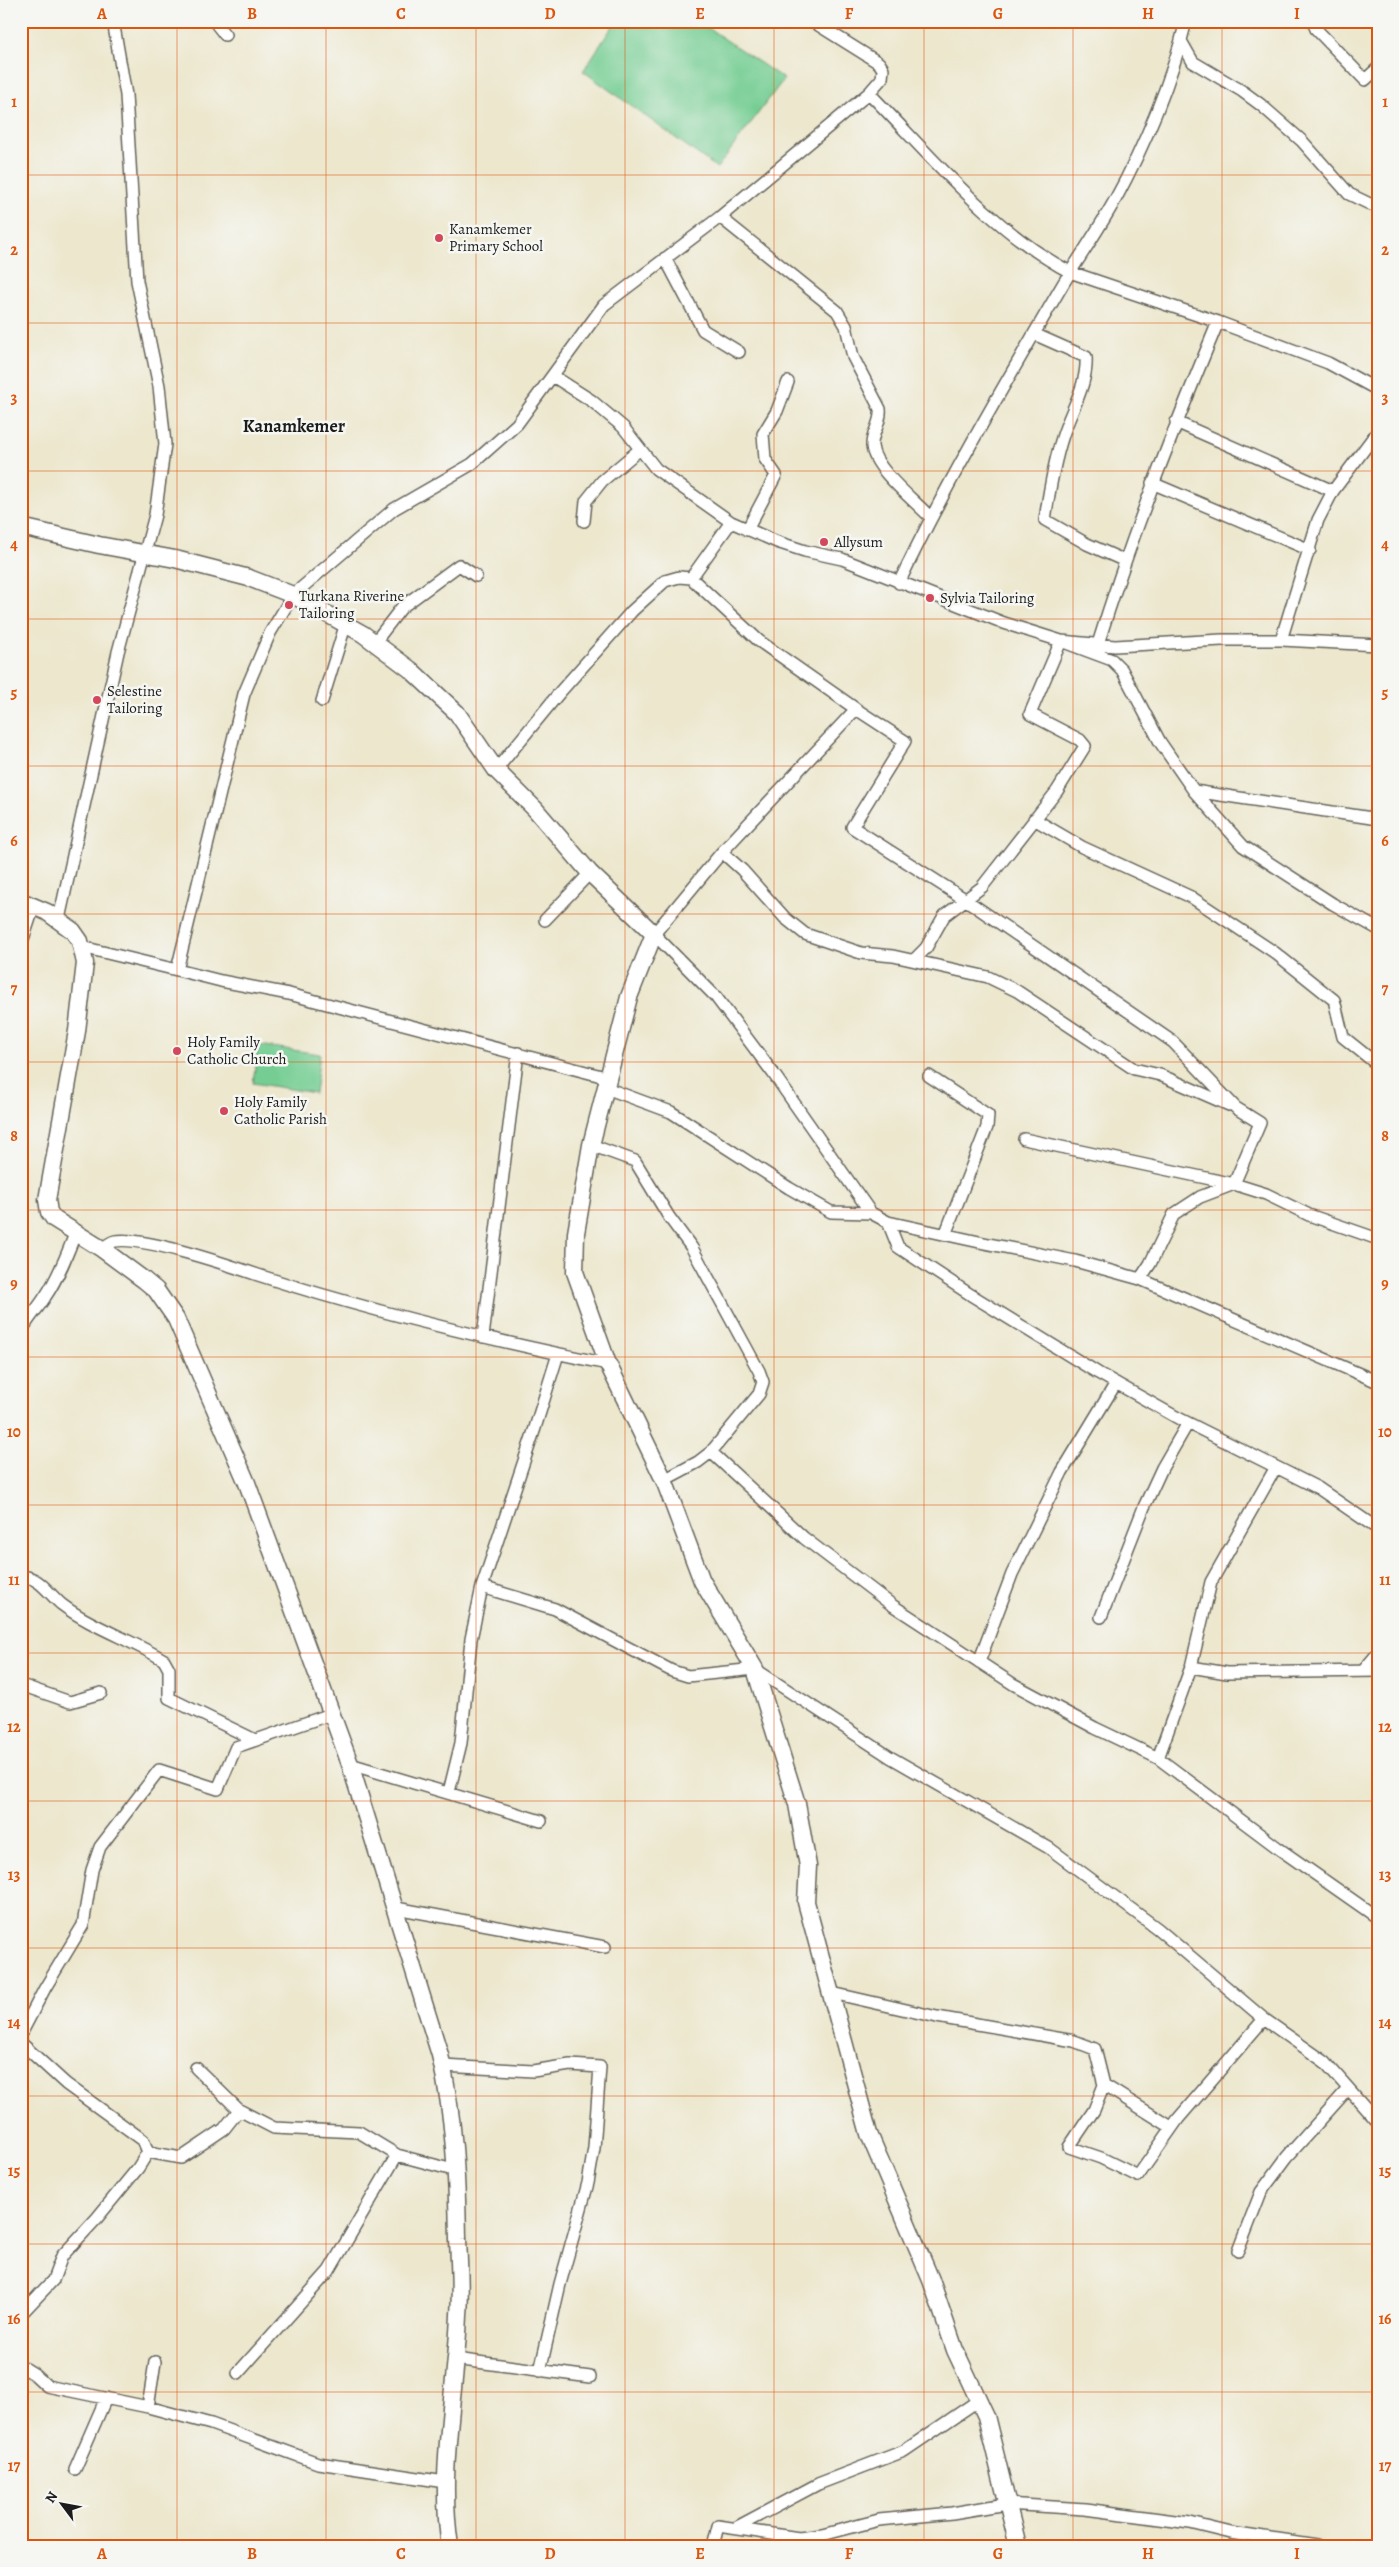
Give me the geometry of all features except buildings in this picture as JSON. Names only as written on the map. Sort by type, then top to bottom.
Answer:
[{"type":"street","points":[[59,919],[118,652],[146,553],[160,488],[165,444],[159,386],[137,281],[126,95],[113,21]]},
{"type":"street","points":[[214,21],[225,34]]},
{"type":"street","points":[[178,970],[244,694],[270,633],[293,595],[394,509],[472,464],[517,424],[604,305],[720,218],[869,93],[882,78],[882,66],[812,21]]},
{"type":"street","points":[[899,583],[930,516],[1070,272],[1115,200],[1152,120],[1181,41],[1186,21]]},
{"type":"street","points":[[1313,21],[1316,29],[1365,80],[1376,69]]},
{"type":"street","points":[[1181,41],[1193,62],[1242,91],[1261,105],[1302,141],[1349,194],[1378,208]]},
{"type":"street","points":[[869,93],[1012,234],[1036,252],[1070,272],[1218,322],[1328,363],[1378,390]]},
{"type":"street","points":[[720,218],[837,311],[846,326],[853,357],[880,409],[882,418],[872,445],[877,462],[930,516]]},
{"type":"street","points":[[665,258],[703,330],[739,352]]},
{"type":"street","points":[[1098,644],[1123,560],[1176,422],[1218,322]]},
{"type":"street","points":[[1034,334],[1086,357],[1087,371],[1062,437],[1048,496],[1045,520],[1087,544],[1123,560]]},
{"type":"street","points":[[553,376],[592,401],[623,427],[639,450],[656,469],[731,522],[747,530],[805,551],[842,559],[1004,623],[1112,660],[1122,670],[1160,742],[1194,791],[1243,846],[1333,904],[1378,929]]},
{"type":"street","points":[[747,530],[776,474],[765,459],[763,434],[777,411],[788,382]]},
{"type":"street","points":[[1176,422],[1333,490]]},
{"type":"street","points":[[1282,640],[1318,520],[1333,490],[1378,430]]},
{"type":"street","points":[[584,520],[586,501],[602,481],[639,450]]},
{"type":"street","points":[[1152,483],[1310,550]]},
{"type":"street","points":[[691,578],[731,522]]},
{"type":"street","points":[[21,527],[99,545],[146,553],[249,578],[293,595],[346,623],[375,642],[411,670],[457,713],[496,770],[535,809],[590,873],[716,997],[773,1073],[871,1212],[888,1222],[1075,1261],[1140,1279],[1378,1382]]},
{"type":"street","points":[[375,642],[402,607],[459,565],[476,576]]},
{"type":"street","points":[[496,770],[560,692],[632,611],[665,581],[678,577],[691,578],[759,641],[905,741],[852,827],[966,900],[1173,1042],[1236,1108]]},
{"type":"street","points":[[322,701],[346,623]]},
{"type":"street","points":[[1061,641],[1115,646],[1222,640],[1282,640],[1378,646]]},
{"type":"street","points":[[914,960],[926,948],[944,916],[982,887],[1057,791],[1085,746],[1080,740],[1030,714],[1061,641]]},
{"type":"street","points":[[856,709],[722,852],[654,934],[629,997],[592,1145],[576,1233],[575,1272],[608,1364],[664,1480],[702,1581],[755,1669],[796,1804],[808,1866],[806,1902],[869,2134],[931,2280],[955,2350],[986,2416],[1006,2504],[1018,2546]]},
{"type":"street","points":[[1194,791],[1378,819]]},
{"type":"street","points":[[1034,819],[1082,847],[1191,897],[1274,952],[1334,1000],[1343,1037],[1378,1065]]},
{"type":"street","points":[[722,852],[742,870],[785,918],[805,934],[861,953],[914,960],[982,976],[1003,984],[1134,1068],[1160,1075],[1236,1108],[1260,1123],[1234,1184],[1200,1197],[1174,1214],[1140,1279]]},
{"type":"street","points":[[545,920],[590,873]]},
{"type":"street","points":[[21,945],[28,903],[59,919],[77,936],[86,963],[85,980],[47,1200],[52,1217],[75,1234],[102,1250],[156,1290],[176,1319],[247,1483],[350,1764],[396,1908],[443,2066],[451,2106],[457,2170],[460,2314],[445,2482],[445,2516],[450,2546]]},
{"type":"street","points":[[82,947],[221,981],[289,994],[518,1054],[608,1083],[671,1112],[789,1188],[832,1212],[871,1212]]},
{"type":"street","points":[[483,1337],[518,1054]]},
{"type":"street","points":[[929,1076],[988,1115],[987,1127],[945,1235]]},
{"type":"street","points":[[1024,1138],[1234,1184],[1266,1194],[1309,1215],[1378,1239]]},
{"type":"street","points":[[592,1145],[635,1161],[669,1217],[692,1248],[760,1371],[764,1382],[759,1394],[711,1452],[698,1462],[664,1480]]},
{"type":"street","points":[[888,1222],[898,1247],[971,1295],[1116,1383],[1188,1423],[1318,1488],[1378,1529]]},
{"type":"street","points":[[21,1332],[29,1316],[46,1297],[65,1260],[75,1234]]},
{"type":"street","points":[[102,1250],[115,1241],[135,1241],[212,1260],[336,1300],[483,1337],[608,1364]]},
{"type":"street","points":[[449,1792],[461,1743],[471,1639],[482,1587],[558,1354]]},
{"type":"street","points":[[979,1662],[1016,1565],[1062,1472],[1116,1383]]},
{"type":"street","points":[[1100,1617],[1144,1507],[1162,1468],[1188,1423]]},
{"type":"street","points":[[711,1452],[826,1555],[892,1605],[1013,1684],[1095,1728],[1158,1758],[1278,1848],[1378,1918]]},
{"type":"street","points":[[1158,1758],[1192,1667],[1211,1582],[1276,1467]]},
{"type":"street","points":[[21,1576],[35,1580],[62,1604],[164,1660],[169,1668],[169,1698],[255,1740]]},
{"type":"street","points":[[482,1587],[555,1609],[672,1671],[688,1676],[755,1669],[890,1757],[1049,1848],[1158,1929],[1264,2019],[1325,2062],[1378,2122]]},
{"type":"street","points":[[1363,1672],[1378,1653]]},
{"type":"street","points":[[1192,1667],[1227,1673],[1378,1671]]},
{"type":"street","points":[[21,1685],[70,1702],[101,1693]]},
{"type":"street","points":[[21,2034],[45,1988],[83,1925],[92,1870],[100,1847],[159,1770],[218,1789],[236,1747],[331,1714]]},
{"type":"street","points":[[350,1764],[449,1792],[541,1822]]},
{"type":"street","points":[[396,1908],[605,1947]]},
{"type":"street","points":[[832,1993],[937,2017],[1074,2041],[1095,2048],[1104,2085],[1094,2110],[1068,2147],[1101,2158],[1138,2176],[1171,2127],[1264,2019]]},
{"type":"street","points":[[21,2043],[66,2084],[143,2140],[148,2152]]},
{"type":"street","points":[[443,2066],[533,2071],[570,2065],[600,2067],[594,2148],[588,2183],[560,2284],[540,2371]]},
{"type":"street","points":[[196,2068],[239,2110],[274,2128],[359,2132],[397,2155],[457,2170]]},
{"type":"street","points":[[1104,2085],[1171,2127]]},
{"type":"street","points":[[1238,2251],[1260,2192],[1287,2157],[1348,2089]]},
{"type":"street","points":[[148,2152],[181,2158],[224,2130],[239,2110]]},
{"type":"street","points":[[21,2314],[53,2280],[62,2256],[103,2210],[148,2152]]},
{"type":"street","points":[[238,2372],[330,2271],[397,2155]]},
{"type":"street","points":[[456,2359],[590,2377]]},
{"type":"street","points":[[148,2407],[155,2362]]},
{"type":"street","points":[[21,2366],[34,2374],[47,2386],[148,2407],[211,2424],[318,2463],[445,2482]]},
{"type":"street","points":[[75,2469],[106,2398]]},
{"type":"street","points":[[737,2527],[818,2484],[904,2451],[978,2400]]},
{"type":"street","points":[[713,2546],[718,2526],[737,2527],[799,2538],[822,2535],[879,2520],[952,2513],[1006,2504],[1086,2509],[1190,2523],[1231,2533],[1317,2546]]},
{"type":"green space","points":[[616,21],[698,21],[784,79],[717,168],[583,71]]},
{"type":"green space","points":[[258,1045],[320,1054],[315,1093],[253,1083]]},
{"type":"place","name":"Kanamkemer Primary School","points":[[439,238]]},
{"type":"place","name":"Allysum","points":[[824,542]]},
{"type":"place","name":"Sylvia Tailoring","points":[[930,598]]},
{"type":"place","name":"Turkana Riverine Tailoring","points":[[289,605]]},
{"type":"place","name":"Selestine Tailoring","points":[[97,700]]},
{"type":"place","name":"Holy Family Catholic Church","points":[[177,1051]]},
{"type":"place","name":"Holy Family Catholic Parish","points":[[224,1111]]},
{"type":"district","name":"Kanamkemer","points":[[294,426]]}]
